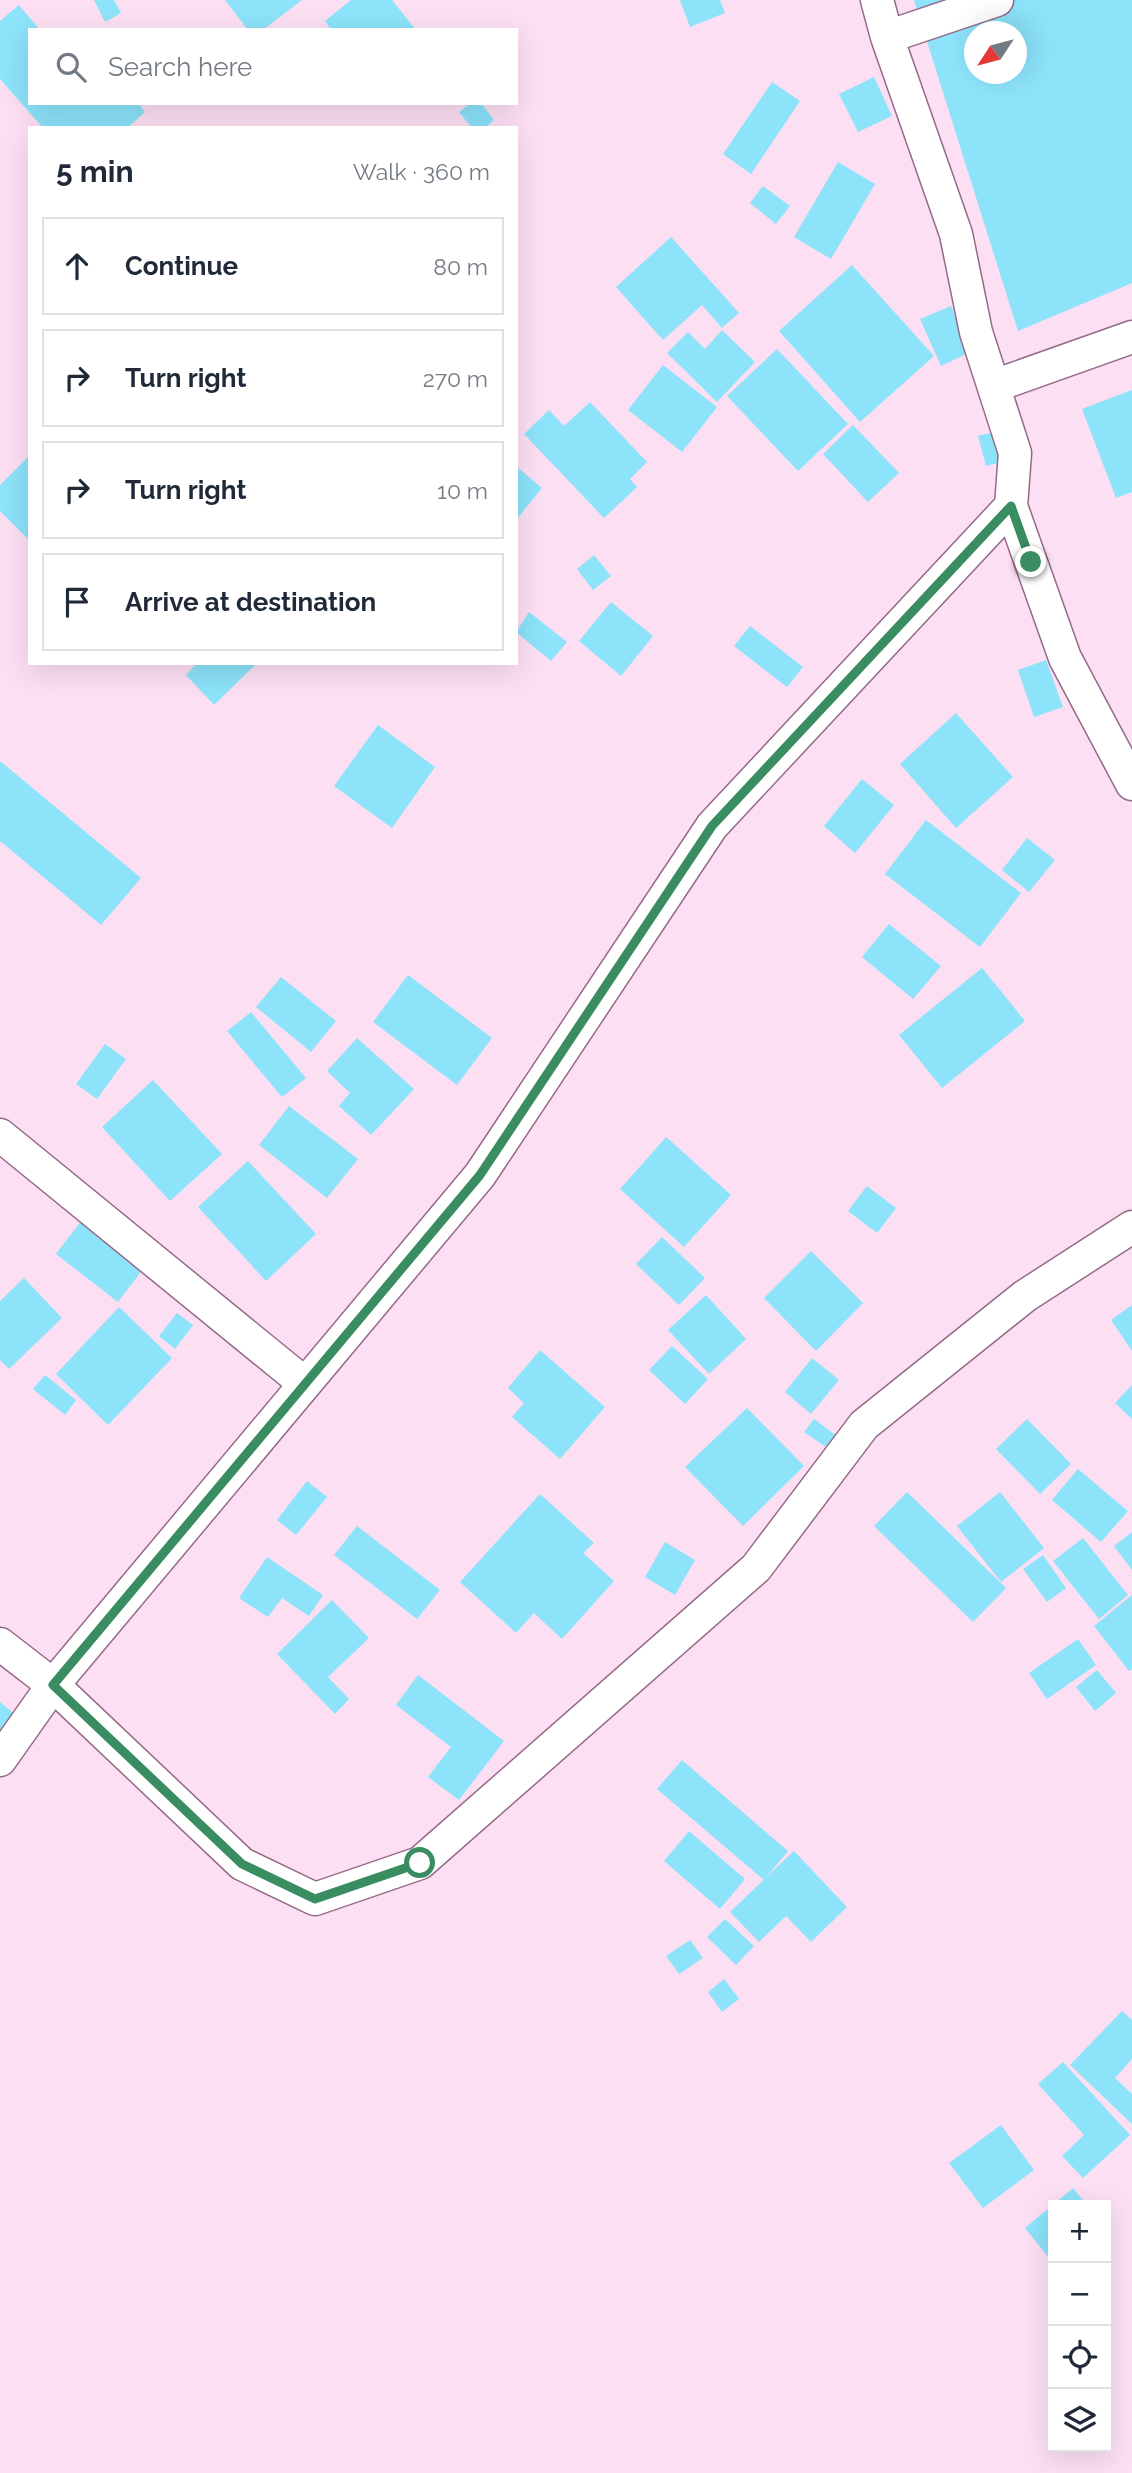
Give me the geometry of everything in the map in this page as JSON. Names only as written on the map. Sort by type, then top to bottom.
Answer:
[{"type":"street","points":[[877,0],[887,37],[956,233],[976,332],[1015,453],[1011,506],[1065,657],[1132,784]]},
{"type":"street","points":[[887,37],[997,0]]},
{"type":"street","points":[[994,386],[1132,337]]},
{"type":"street","points":[[0,1760],[53,1685],[480,1175],[712,826],[1011,506]]},
{"type":"street","points":[[0,1135],[304,1382]]},
{"type":"street","points":[[0,1644],[53,1685],[242,1864],[315,1899],[420,1863],[756,1568],[864,1425],[1025,1296],[1132,1227]]},
{"type":"building","points":[[94,0],[114,0],[121,13],[105,22]]},
{"type":"building","points":[[225,0],[302,0],[266,28],[246,28]]},
{"type":"building","points":[[351,0],[392,0],[414,28],[330,28],[325,21]]},
{"type":"building","points":[[680,0],[720,0],[725,13],[690,27]]},
{"type":"building","points":[[914,0],[1132,0],[1132,283],[1018,331]]},
{"type":"building","points":[[19,5],[38,28],[28,28],[28,105],[140,105],[145,112],[129,126],[41,126],[0,79],[0,21]]},
{"type":"building","points":[[874,77],[892,116],[858,132],[839,94]]},
{"type":"building","points":[[772,82],[800,101],[751,174],[723,154]]},
{"type":"building","points":[[468,105],[483,105],[494,120],[487,126],[470,126],[459,112]]},
{"type":"building","points":[[838,162],[875,184],[831,259],[794,237]]},
{"type":"building","points":[[763,186],[790,206],[776,224],[750,203]]},
{"type":"building","points":[[671,237],[739,313],[722,328],[702,305],[663,340],[616,287]]},
{"type":"building","points":[[852,265],[934,356],[860,422],[779,331]]},
{"type":"building","points":[[951,306],[971,352],[941,366],[920,319]]},
{"type":"building","points":[[722,330],[755,362],[717,402],[667,353],[688,332],[705,349]]},
{"type":"building","points":[[777,349],[848,424],[798,471],[727,396]]},
{"type":"building","points":[[663,365],[717,407],[682,452],[628,410]]},
{"type":"building","points":[[1132,390],[1132,492],[1116,498],[1082,409]]},
{"type":"building","points":[[590,402],[647,462],[630,479],[637,487],[604,518],[524,434],[549,410],[564,426]]},
{"type":"building","points":[[853,425],[899,473],[868,502],[823,454]]},
{"type":"building","points":[[994,432],[1002,462],[986,466],[978,436]]},
{"type":"building","points":[[28,457],[28,539],[0,511],[0,485]]},
{"type":"building","points":[[518,468],[542,488],[518,518]]},
{"type":"building","points":[[594,555],[611,576],[593,590],[577,569]]},
{"type":"building","points":[[611,602],[653,636],[621,676],[579,641]]},
{"type":"building","points":[[529,612],[567,642],[551,661],[518,634],[518,629]]},
{"type":"building","points":[[750,626],[803,667],[787,687],[734,646]]},
{"type":"building","points":[[1046,660],[1063,707],[1034,717],[1018,670]]},
{"type":"building","points":[[195,665],[255,665],[214,705],[186,675]]},
{"type":"building","points":[[956,713],[1013,777],[956,828],[900,764]]},
{"type":"building","points":[[378,725],[435,767],[392,828],[334,786]]},
{"type":"building","points":[[0,761],[141,878],[101,925],[0,841]]},
{"type":"building","points":[[862,779],[894,805],[855,853],[824,826]]},
{"type":"building","points":[[926,820],[1021,893],[980,947],[885,874]]},
{"type":"building","points":[[1027,838],[1055,860],[1029,892],[1002,870]]},
{"type":"building","points":[[889,924],[941,966],[913,999],[862,957]]},
{"type":"building","points":[[982,968],[1025,1021],[942,1088],[899,1035]]},
{"type":"building","points":[[408,975],[492,1038],[457,1085],[373,1022]]},
{"type":"building","points":[[281,977],[336,1021],[311,1052],[256,1007]]},
{"type":"building","points":[[251,1012],[306,1078],[282,1097],[227,1031]]},
{"type":"building","points":[[357,1038],[414,1089],[371,1135],[339,1106],[350,1093],[327,1071]]},
{"type":"building","points":[[105,1044],[126,1059],[97,1099],[76,1084]]},
{"type":"building","points":[[153,1080],[222,1154],[170,1201],[102,1127]]},
{"type":"building","points":[[289,1106],[358,1159],[327,1198],[259,1145]]},
{"type":"building","points":[[666,1137],[731,1195],[684,1247],[620,1189]]},
{"type":"building","points":[[248,1161],[316,1234],[266,1281],[198,1207]]},
{"type":"building","points":[[867,1186],[896,1208],[877,1233],[848,1211]]},
{"type":"building","points":[[81,1221],[143,1269],[118,1302],[56,1254]]},
{"type":"building","points":[[662,1237],[705,1278],[679,1305],[636,1264]]},
{"type":"building","points":[[811,1251],[863,1303],[816,1351],[764,1298]]},
{"type":"building","points":[[24,1278],[62,1318],[9,1369],[0,1360],[0,1301]]},
{"type":"building","points":[[706,1295],[746,1339],[709,1374],[668,1330]]},
{"type":"building","points":[[1132,1305],[1132,1351],[1111,1320]]},
{"type":"building","points":[[119,1307],[172,1358],[108,1425],[56,1374]]},
{"type":"building","points":[[177,1313],[193,1325],[175,1349],[159,1336]]},
{"type":"building","points":[[672,1346],[708,1379],[685,1404],[649,1370]]},
{"type":"building","points":[[540,1350],[605,1407],[560,1459],[512,1417],[524,1403],[508,1388]]},
{"type":"building","points":[[812,1358],[839,1380],[811,1414],[785,1392]]},
{"type":"building","points":[[45,1375],[76,1400],[65,1415],[33,1389]]},
{"type":"building","points":[[1132,1385],[1132,1419],[1115,1403]]},
{"type":"building","points":[[747,1408],[804,1466],[743,1526],[685,1467]]},
{"type":"building","points":[[814,1419],[841,1439],[832,1451],[804,1432]]},
{"type":"building","points":[[1027,1419],[1071,1464],[1040,1494],[996,1449]]},
{"type":"building","points":[[1078,1469],[1128,1511],[1101,1542],[1052,1500]]},
{"type":"building","points":[[307,1481],[327,1497],[296,1535],[277,1520]]},
{"type":"building","points":[[907,1492],[1006,1588],[973,1622],[874,1526]]},
{"type":"building","points":[[1000,1492],[1044,1548],[1001,1582],[957,1526]]},
{"type":"building","points":[[540,1494],[594,1543],[583,1553],[614,1581],[562,1639],[534,1613],[516,1633],[460,1582]]},
{"type":"building","points":[[357,1526],[440,1590],[417,1619],[334,1555]]},
{"type":"building","points":[[1132,1532],[1132,1570],[1114,1546]]},
{"type":"building","points":[[1083,1538],[1128,1595],[1099,1619],[1053,1561]]},
{"type":"building","points":[[665,1542],[695,1560],[675,1595],[645,1577]]},
{"type":"building","points":[[1043,1555],[1066,1588],[1047,1602],[1023,1569]]},
{"type":"building","points":[[267,1557],[323,1595],[309,1616],[282,1598],[268,1617],[239,1598]]},
{"type":"building","points":[[1132,1595],[1132,1669],[1129,1671],[1094,1626]]},
{"type":"building","points":[[332,1600],[369,1638],[328,1677],[349,1699],[335,1714],[277,1654]]},
{"type":"building","points":[[1078,1639],[1096,1665],[1047,1699],[1029,1673]]},
{"type":"building","points":[[1097,1670],[1116,1693],[1095,1711],[1076,1687]]},
{"type":"building","points":[[418,1675],[504,1741],[459,1800],[428,1777],[451,1747],[396,1705]]},
{"type":"building","points":[[0,1702],[24,1722],[0,1750]]},
{"type":"building","points":[[682,1760],[788,1851],[764,1880],[657,1789]]},
{"type":"building","points":[[689,1831],[745,1879],[720,1909],[664,1861]]},
{"type":"building","points":[[794,1851],[847,1907],[811,1942],[786,1916],[759,1942],[730,1912]]},
{"type":"building","points":[[725,1919],[754,1946],[736,1965],[707,1937]]},
{"type":"building","points":[[690,1940],[703,1958],[679,1974],[666,1956]]},
{"type":"building","points":[[724,1979],[739,1999],[722,2012],[708,1992]]},
{"type":"building","points":[[1122,2011],[1132,2020],[1132,2059],[1115,2078],[1132,2094],[1132,2124],[1070,2065]]},
{"type":"building","points":[[1063,2062],[1130,2135],[1083,2178],[1062,2156],[1084,2135],[1038,2084]]},
{"type":"building","points":[[1001,2125],[1034,2170],[983,2208],[949,2163]]},
{"type":"building","points":[[1073,2188],[1083,2200],[1059,2200]]},
{"type":"building","points":[[1048,2209],[1048,2257],[1025,2228]]},
{"type":"route","points":[[420,1863],[315,1899],[242,1864],[53,1685],[480,1175],[712,826],[1011,506],[1031,562]]}]
